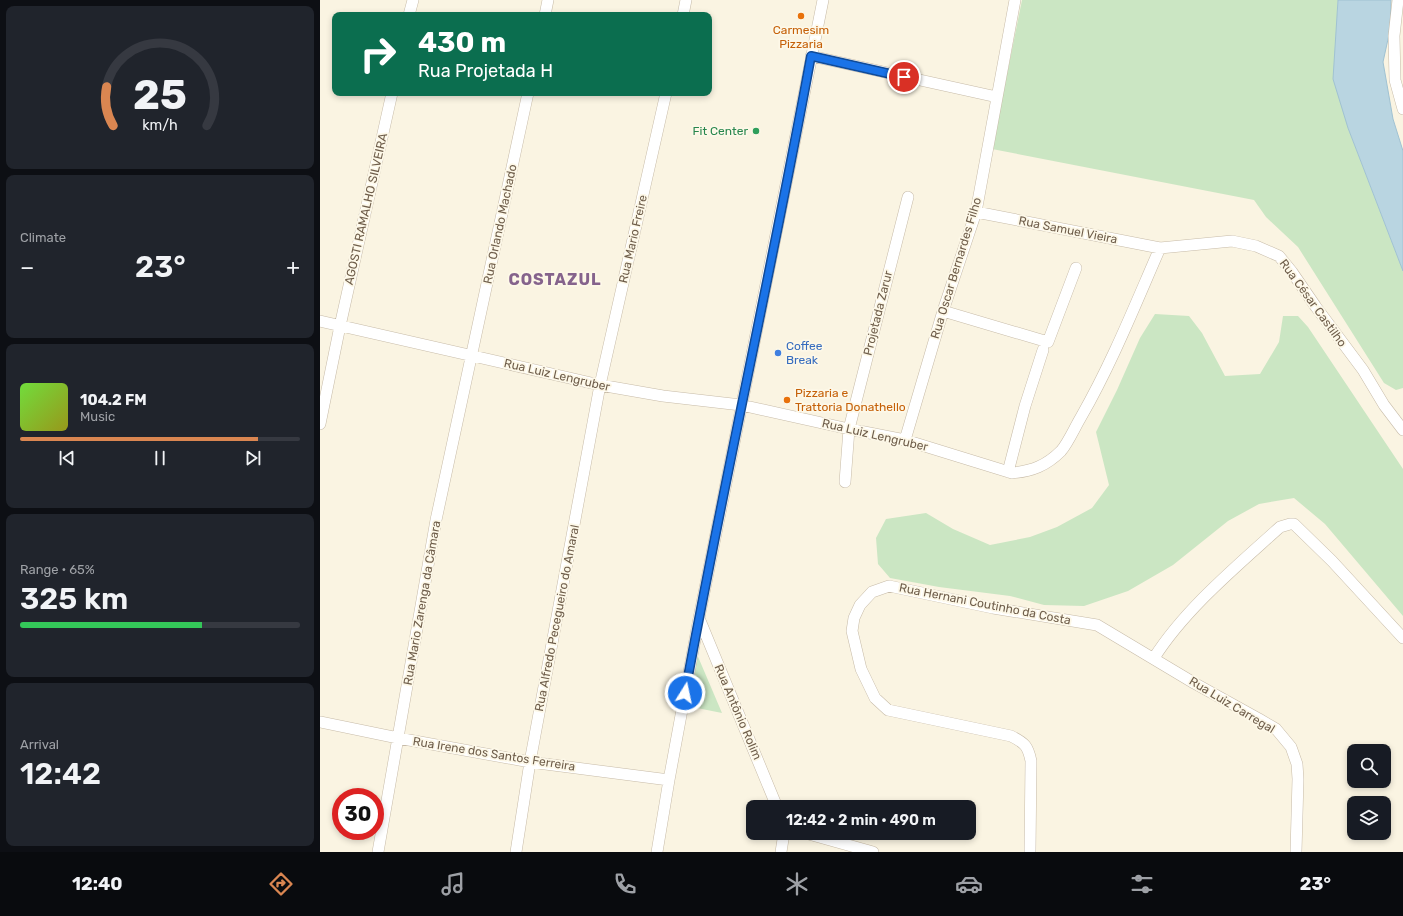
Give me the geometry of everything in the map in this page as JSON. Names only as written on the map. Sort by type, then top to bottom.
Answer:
[{"type":"street","points":[[411,12],[413,0]]},
{"type":"street","points":[[546,12],[548,0]]},
{"type":"street","points":[[684,12],[686,0]]},
{"type":"street","points":[[657,852],[699,618],[823,0]]},
{"type":"street","name":"Rua Oscar Bernardes Filho","points":[[904,440],[976,212],[1015,0]]},
{"type":"street","points":[[1398,0],[1394,36],[1395,80],[1403,109]]},
{"type":"street","points":[[811,56],[997,97]]},
{"type":"street","name":"AGOSTI RAMALHO SILVEIRA","points":[[320,424],[340,326],[391,96]]},
{"type":"street","name":"Rua Orlando Machado","points":[[471,355],[527,96]]},
{"type":"street","name":"Rua Mario Freire","points":[[600,385],[665,96]]},
{"type":"street","name":"Projetada Zarur","points":[[845,482],[849,429],[908,197]]},
{"type":"street","name":"Rua Samuel Vieira","points":[[976,212],[1160,248]]},
{"type":"street","name":"Rua César Castilho","points":[[1160,248],[1232,241],[1256,246],[1279,256],[1362,370],[1384,405],[1403,430]]},
{"type":"street","name":"Rua Luiz Lengruber","points":[[320,321],[600,385],[663,396],[741,405],[904,440],[1012,473],[1027,471],[1042,466],[1061,450],[1088,404],[1107,366],[1160,248]]},
{"type":"street","points":[[944,311],[1048,342],[1076,268]]},
{"type":"street","points":[[1008,472],[1025,406],[1043,350]]},
{"type":"street","name":"Rua Mario Zarenga da Câmara","points":[[378,852],[436,520],[471,355]]},
{"type":"street","name":"Rua Alfredo Pecegueiro do Amaral","points":[[516,852],[530,762],[600,385]]},
{"type":"street","points":[[1154,658],[1178,626],[1228,574],[1280,527],[1290,524],[1294,524],[1332,561],[1403,638]]},
{"type":"street","name":"Rua Hernani Coutinho da Costa","points":[[1030,852],[1031,761],[1029,751],[1024,743],[1011,736],[888,710],[875,698],[861,669],[852,631],[854,618],[860,605],[872,592],[889,586],[993,608],[1097,625],[1182,674]]},
{"type":"street","name":"Rua Antônio Rolim","points":[[699,618],[774,800]]},
{"type":"street","name":"Rua Luiz Carregal","points":[[1182,674],[1276,729],[1291,747],[1297,764],[1298,780],[1296,852]]},
{"type":"street","name":"Rua Irene dos Santos Ferreira","points":[[320,722],[530,762],[669,780]]},
{"type":"street","points":[[781,852],[783,840]]},
{"type":"street","points":[[830,840],[873,852]]},
{"type":"green space","points":[[1022,0],[1338,0],[1337,11],[1348,128],[1403,271],[1403,388],[1396,390],[1384,383],[1298,247],[1266,217],[1254,200],[992,149]]},
{"type":"green space","points":[[1155,314],[1189,316],[1202,333],[1225,376],[1260,374],[1279,342],[1283,316],[1298,316],[1308,327],[1403,469],[1403,616],[1325,524],[1294,498],[1259,504],[1228,521],[1173,565],[1128,591],[1084,606],[1044,605],[1010,596],[939,587],[890,578],[878,564],[876,538],[886,519],[926,513],[953,529],[990,545],[1030,537],[1057,527],[1092,508],[1109,485],[1096,432],[1117,390],[1140,338]]},
{"type":"green space","points":[[696,652],[722,713],[687,706]]},
{"type":"water","points":[[1338,0],[1391,0],[1390,30],[1383,62],[1393,119],[1403,151],[1403,271],[1348,128],[1333,79]]},
{"type":"place","name":"Carmesim Pizzaria","points":[[801,16]]},
{"type":"place","name":"Fit Center","points":[[756,131]]},
{"type":"place","name":"Coffee Break","points":[[778,353]]},
{"type":"place","name":"Pizzaria e Trattoria Donathello","points":[[787,400]]},
{"type":"district","name":"COSTAZUL","points":[[555,279]]},
{"type":"route","points":[[685,693],[811,56],[904,77]]}]
